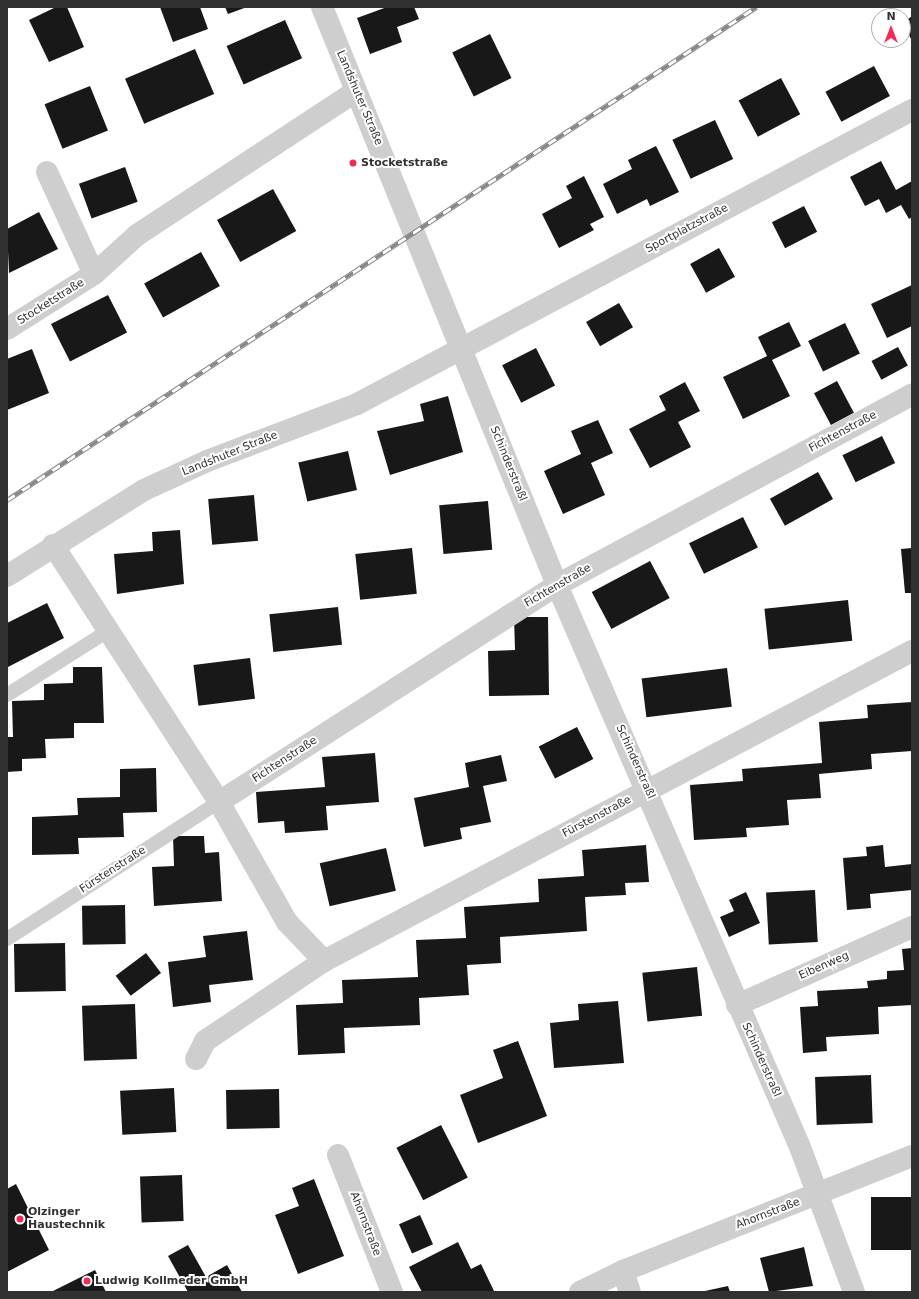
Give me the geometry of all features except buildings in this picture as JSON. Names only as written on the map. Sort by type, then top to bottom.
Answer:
[{"type":"street","name":"Landshuter Straße","points":[[322,7],[412,234]]},
{"type":"street","name":"Stocketstraße","points":[[7,330],[94,274],[137,235],[355,92]]},
{"type":"street","name":"Sportplatzstraße","points":[[461,346],[912,110]]},
{"type":"street","name":"Stocketstraße","points":[[47,172],[94,274]]},
{"type":"street","name":"Schinderstraßl","points":[[412,234],[461,346],[557,585],[648,790],[817,1194],[854,1292]]},
{"type":"street","name":"Landshuter Straße","points":[[7,576],[53,545],[144,490],[207,462],[357,404],[461,346]]},
{"type":"street","name":"Fichtenstraße","points":[[219,802],[557,585],[912,395]]},
{"type":"street","points":[[53,545],[219,802],[287,922],[324,961]]},
{"type":"street","name":"Fürstenstraße","points":[[196,1059],[205,1041],[324,961],[912,651]]},
{"type":"street","name":"Eibenweg","points":[[737,1005],[912,927]]},
{"type":"street","name":"Ahornstraße","points":[[338,1155],[392,1292]]},
{"type":"street","name":"Ahornstraße","points":[[580,1292],[623,1271],[912,1156]]},
{"type":"street","points":[[623,1271],[630,1292]]},
{"type":"lane","points":[[7,695],[108,631]]},
{"type":"lane","name":"Fürstenstraße","points":[[7,939],[219,802]]},
{"type":"railway","points":[[7,500],[756,7]]},
{"type":"place","name":"Stocketstraße","points":[[353,163]]},
{"type":"place","name":"Olzinger Haustechnik","points":[[20,1219]]},
{"type":"place","name":"Ludwig Kollmeder GmbH","points":[[87,1281]]}]
